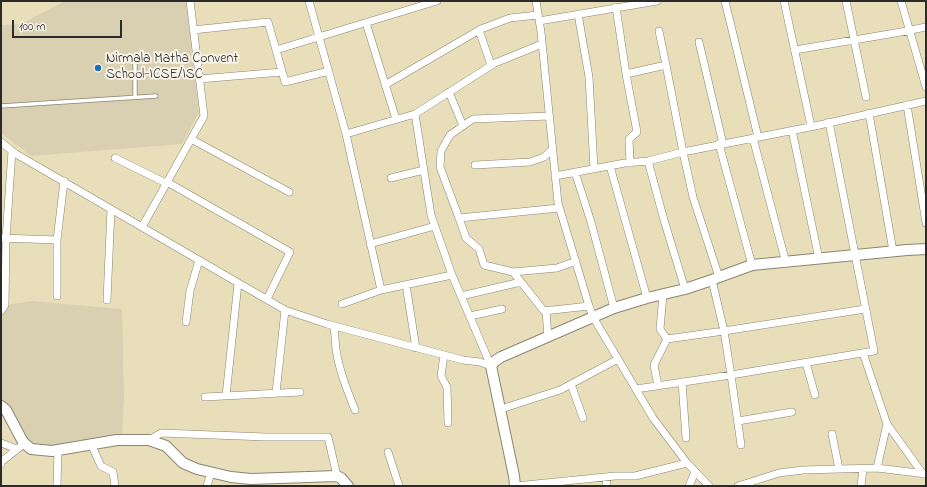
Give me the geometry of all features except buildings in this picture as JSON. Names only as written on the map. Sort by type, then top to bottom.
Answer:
[{"type":"street","points":[[142,227],[204,116],[190,1]]},
{"type":"street","points":[[310,1],[346,134],[381,290]]},
{"type":"street","points":[[276,50],[437,1]]},
{"type":"street","points":[[536,1],[542,44],[558,204],[589,306],[593,317],[653,418],[687,463],[709,486]]},
{"type":"street","points":[[385,84],[479,30],[510,18],[539,18],[578,14],[657,1]]},
{"type":"street","points":[[725,1],[755,137],[786,263]]},
{"type":"street","points":[[784,1],[811,126]]},
{"type":"street","points":[[846,1],[866,97]]},
{"type":"street","points":[[901,1],[926,87]]},
{"type":"street","points":[[616,7],[626,74],[637,132],[629,139],[630,163]]},
{"type":"street","points":[[578,14],[588,77],[594,169]]},
{"type":"street","points":[[193,30],[268,22],[285,82],[329,71]]},
{"type":"street","points":[[366,23],[396,119]]},
{"type":"street","points":[[795,50],[926,27]]},
{"type":"street","points":[[479,30],[491,65]]},
{"type":"street","points":[[659,31],[693,197],[716,279],[741,445]]},
{"type":"street","points":[[699,42],[721,144],[752,265]]},
{"type":"street","points":[[346,134],[414,114],[491,65],[542,44]]},
{"type":"street","points":[[626,74],[666,65]]},
{"type":"street","points":[[199,79],[282,72]]},
{"type":"street","points":[[449,92],[463,126]]},
{"type":"street","points":[[555,176],[648,161],[683,152],[926,101]]},
{"type":"street","points":[[907,105],[926,223]]},
{"type":"street","points":[[869,113],[893,251]]},
{"type":"street","points":[[414,114],[431,215],[452,275],[491,366],[516,486],[607,477],[635,476],[687,463]]},
{"type":"street","points":[[549,116],[473,119],[450,135],[441,151],[440,167],[466,238],[479,249],[484,265],[513,272],[557,268],[576,261]]},
{"type":"street","points":[[636,389],[874,352],[829,122]]},
{"type":"street","points":[[792,130],[819,259]]},
{"type":"street","points":[[191,139],[288,192]]},
{"type":"street","points":[[1,142],[12,151],[64,182],[285,310],[334,326],[491,366]]},
{"type":"street","points":[[475,166],[530,162],[544,157],[552,150]]},
{"type":"street","points":[[1,311],[5,305],[3,287],[4,238],[10,189],[12,151]]},
{"type":"street","points":[[115,158],[166,183],[290,252],[267,300]]},
{"type":"street","points":[[648,161],[685,289]]},
{"type":"street","points":[[610,166],[647,298]]},
{"type":"street","points":[[391,178],[424,170]]},
{"type":"street","points":[[575,172],[591,222],[614,308]]},
{"type":"street","points":[[57,296],[57,240],[64,182]]},
{"type":"street","points":[[1,189],[10,189]]},
{"type":"street","points":[[459,218],[559,208]]},
{"type":"street","points":[[107,300],[111,209]]},
{"type":"street","points":[[370,244],[435,226]]},
{"type":"street","points":[[4,238],[57,240]]},
{"type":"street","points":[[491,366],[501,357],[614,308],[685,289],[752,265],[926,249]]},
{"type":"street","points":[[186,322],[190,291],[199,260]]},
{"type":"street","points":[[513,272],[544,311],[589,306]]},
{"type":"street","points":[[342,304],[381,290],[452,275]]},
{"type":"street","points":[[461,296],[521,282]]},
{"type":"street","points":[[226,396],[238,283]]},
{"type":"street","points":[[406,285],[416,348]]},
{"type":"street","points":[[664,294],[660,329],[667,339]]},
{"type":"street","points":[[470,316],[502,309]]},
{"type":"street","points":[[667,339],[865,309]]},
{"type":"street","points":[[276,393],[285,310]]},
{"type":"street","points":[[546,311],[548,337]]},
{"type":"street","points":[[334,326],[336,350],[347,390],[355,410]]},
{"type":"street","points":[[658,386],[654,365],[667,339]]},
{"type":"street","points":[[863,354],[887,424],[925,474]]},
{"type":"street","points":[[444,355],[441,376],[447,386],[448,423]]},
{"type":"street","points":[[501,409],[560,390],[618,359]]},
{"type":"street","points":[[806,363],[815,395]]},
{"type":"street","points":[[682,382],[686,438]]},
{"type":"street","points":[[571,384],[583,418]]},
{"type":"street","points":[[205,397],[300,392]]},
{"type":"street","points":[[1,406],[6,410],[24,442],[1,462],[1,464]]},
{"type":"street","points":[[738,421],[792,412]]},
{"type":"street","points":[[877,468],[887,424]]},
{"type":"street","points":[[149,440],[161,433],[266,437],[328,437],[337,476]]},
{"type":"street","points":[[832,434],[840,469]]},
{"type":"street","points":[[1,443],[31,449],[52,451],[117,440],[149,440],[166,446],[183,462],[197,469],[231,477],[251,479],[337,476],[341,478],[348,486]]},
{"type":"street","points":[[91,444],[101,466],[113,472],[115,486]]},
{"type":"street","points":[[57,486],[58,450]]},
{"type":"street","points":[[388,452],[399,486]]},
{"type":"street","points":[[738,486],[779,473],[803,470],[877,468],[925,474]]},
{"type":"street","points":[[860,486],[863,469]]},
{"type":"street","points":[[207,486],[211,472]]},
{"type":"street","points":[[689,486],[695,472]]},
{"type":"street","points":[[606,486],[607,477]]},
{"type":"lane","points":[[135,56],[135,97]]},
{"type":"lane","points":[[1,106],[156,96]]},
{"type":"shaded area","name":"Nirmala Matha Convent School-ICSE/ISC","points":[[65,1],[186,1],[199,112],[182,144],[31,156],[1,133],[1,25],[21,24]]},
{"type":"shaded area","points":[[32,301],[122,309],[124,400],[122,434],[63,449],[31,449],[1,407],[1,311],[5,305]]},
{"type":"place","name":"Nirmala Matha Convent School-ICSE/ISC","points":[[98,68]]}]
